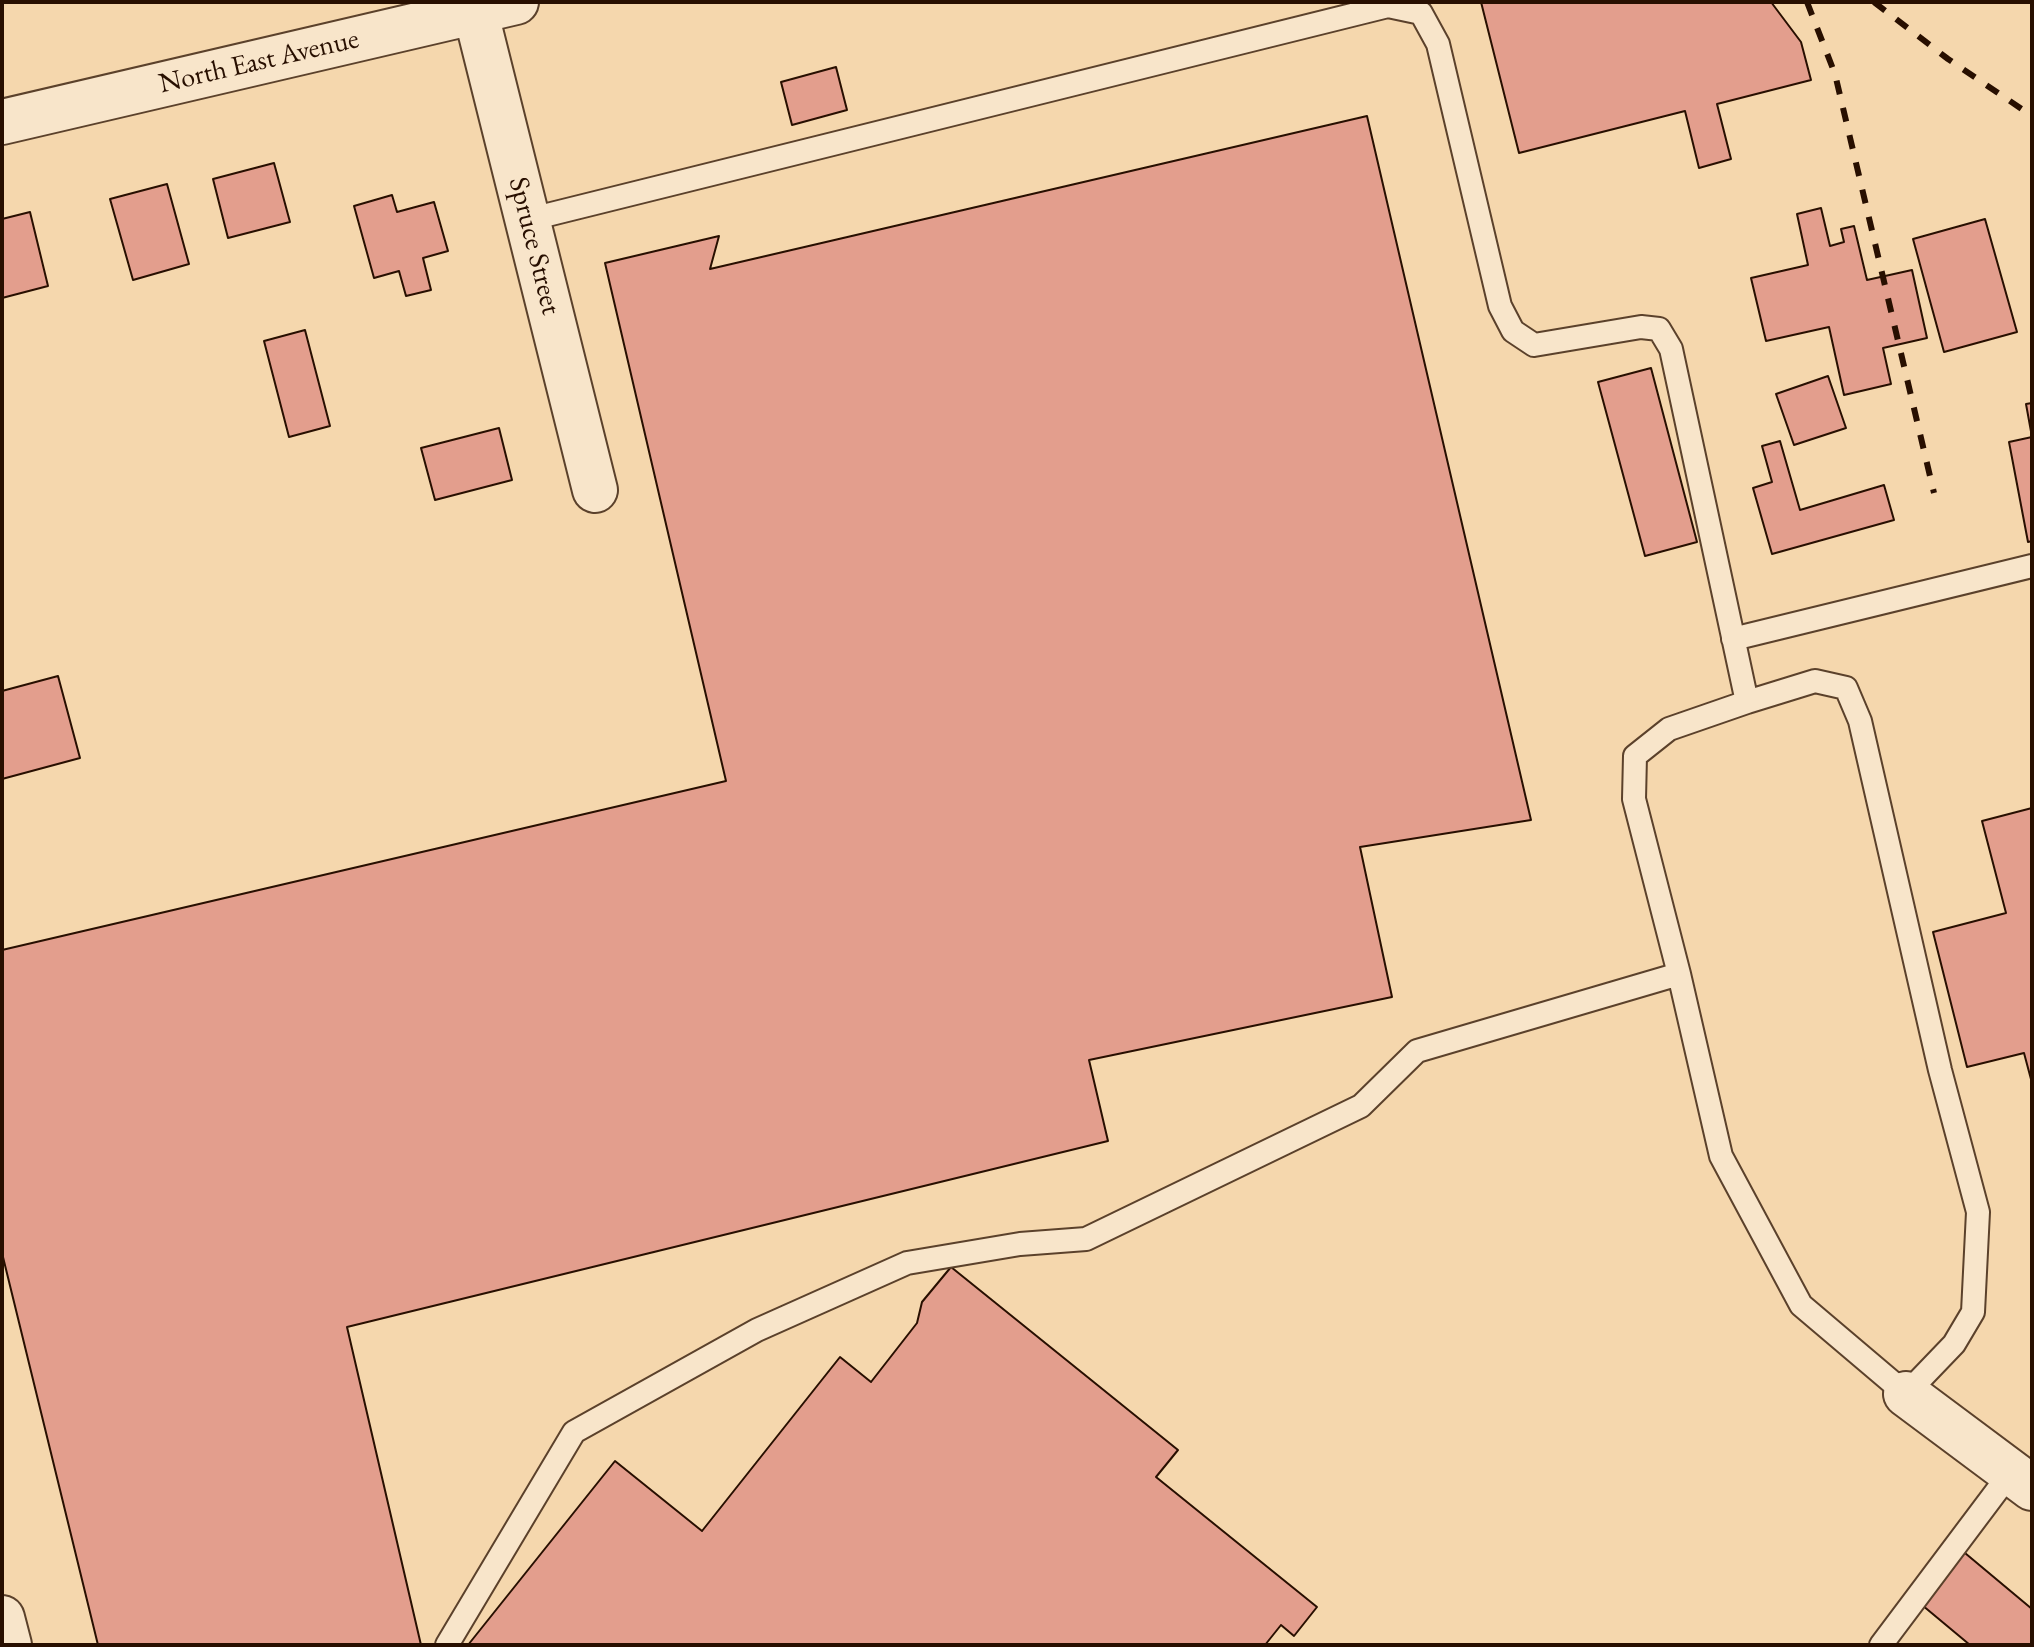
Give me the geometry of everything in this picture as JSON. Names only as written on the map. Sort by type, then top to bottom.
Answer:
[{"type":"street","name":"North East Avenue","points":[[2,122],[488,5]]},
{"type":"street","name":"Spruce Street","points":[[488,5],[527,220],[595,490]]},
{"type":"street","points":[[1906,1394],[2022,1480]]},
{"type":"street","points":[[2,1618],[9,1645]]},
{"type":"lane","points":[[527,220],[1388,6],[1421,13],[1438,44],[1500,306],[1513,331],[1534,345],[1641,327],[1659,329],[1671,349],[1747,702]]},
{"type":"lane","points":[[1733,639],[2032,566]]},
{"type":"lane","points":[[1815,681],[1846,688],[1860,721],[1940,1070],[1978,1212],[1973,1312],[1954,1344],[1906,1394],[1801,1305],[1721,1156],[1634,799],[1635,756],[1669,729],[1747,702],[1815,681]]},
{"type":"lane","points":[[447,1645],[574,1432],[757,1330],[907,1263],[1020,1244],[1086,1239],[1361,1106],[1417,1051],[1679,974]]},
{"type":"lane","points":[[1881,1645],[2022,1480]]},
{"type":"building","points":[[1481,2],[1771,2],[1801,42],[1811,80],[1717,104],[1731,159],[1699,168],[1685,111],[1519,153]]},
{"type":"building","points":[[836,67],[847,110],[792,125],[781,82]]},
{"type":"building","points":[[1367,116],[1531,820],[1360,847],[1392,997],[1089,1060],[1108,1141],[347,1327],[421,1645],[98,1645],[2,1253],[2,950],[726,781],[605,263],[719,236],[710,269]]},
{"type":"building","points":[[274,163],[290,222],[228,238],[213,179]]},
{"type":"building","points":[[167,184],[189,264],[133,280],[110,199]]},
{"type":"building","points":[[392,195],[397,212],[434,202],[448,251],[423,258],[431,290],[406,296],[399,271],[374,278],[354,206]]},
{"type":"building","points":[[1821,208],[1830,246],[1844,242],[1841,229],[1854,226],[1867,280],[1912,270],[1927,338],[1883,348],[1891,384],[1844,395],[1829,327],[1766,341],[1751,278],[1808,265],[1797,214]]},
{"type":"building","points":[[30,212],[48,286],[2,298],[2,219]]},
{"type":"building","points":[[1985,219],[2017,332],[1944,352],[1913,239]]},
{"type":"building","points":[[305,330],[330,426],[289,437],[264,341]]},
{"type":"building","points":[[1651,368],[1697,542],[1645,556],[1598,382]]},
{"type":"building","points":[[1828,376],[1846,428],[1794,445],[1776,394]]},
{"type":"building","points":[[2032,403],[2032,437],[2026,404]]},
{"type":"building","points":[[499,428],[512,480],[435,500],[421,448]]},
{"type":"building","points":[[2032,437],[2032,541],[2028,542],[2009,442]]},
{"type":"building","points":[[1780,441],[1800,510],[1884,485],[1894,520],[1772,554],[1753,488],[1772,482],[1762,446]]},
{"type":"building","points":[[58,676],[80,758],[2,779],[2,691]]},
{"type":"building","points":[[2032,808],[2032,1083],[2024,1053],[1967,1067],[1933,932],[2006,913],[1982,821]]},
{"type":"building","points":[[951,1267],[1178,1450],[1156,1477],[1317,1607],[1294,1636],[1281,1625],[1265,1645],[468,1645],[615,1461],[702,1531],[840,1357],[871,1382],[917,1323],[922,1302]]},
{"type":"building","points":[[1953,1543],[2032,1609],[2032,1645],[1970,1645],[1910,1595]]},
{"type":"railway","points":[[1807,2],[1835,74],[1934,493]]},
{"type":"railway","points":[[1874,2],[1948,59],[2032,116]]}]
